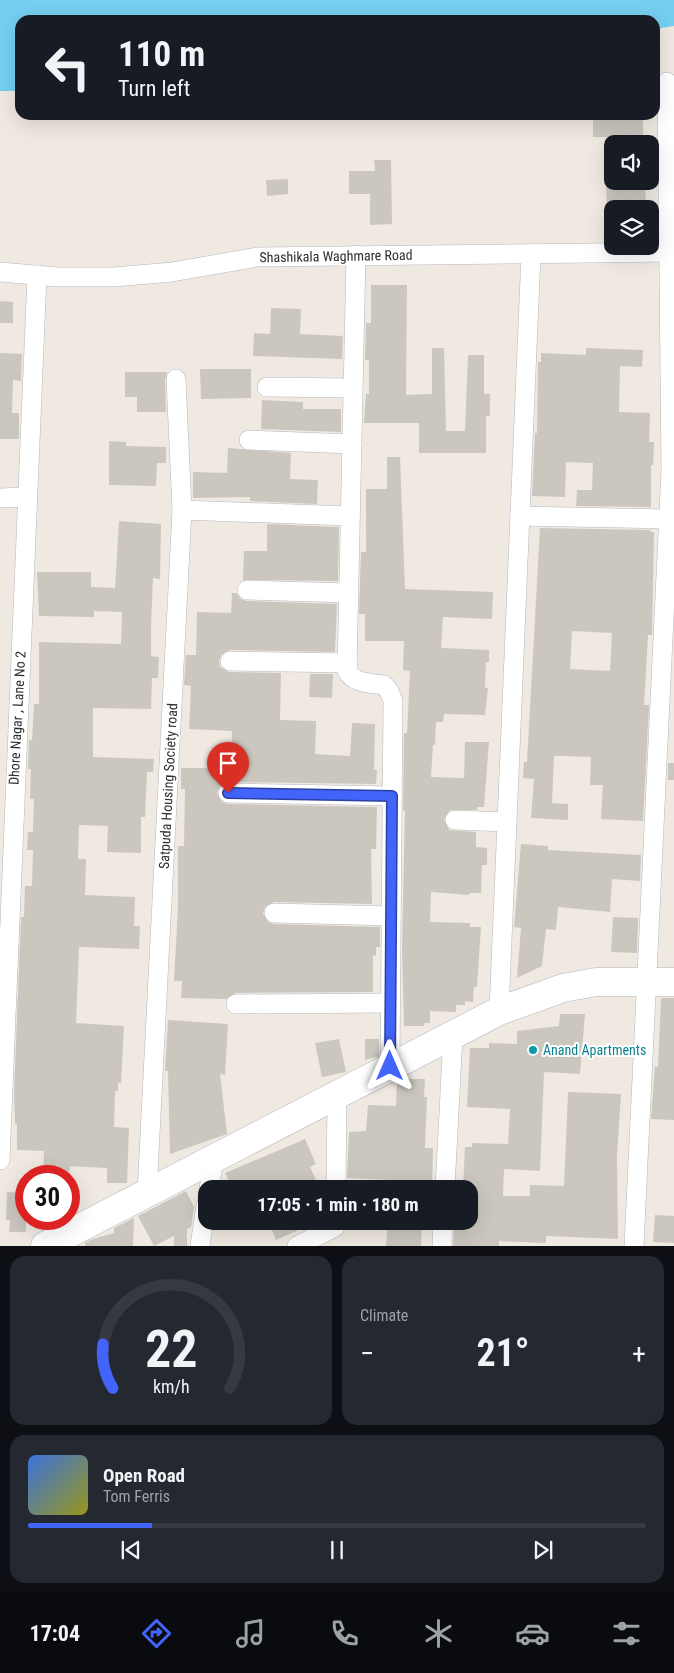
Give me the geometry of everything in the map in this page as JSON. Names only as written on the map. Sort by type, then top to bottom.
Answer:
[{"type":"street","points":[[634,1246],[646,982],[667,697],[671,252],[667,82]]},
{"type":"street","name":"Shashikala Waghmare Road","points":[[0,272],[114,277],[172,272],[258,256],[671,252]]},
{"type":"street","points":[[499,1011],[531,254]]},
{"type":"street","points":[[356,256],[347,671],[350,677],[358,681],[384,685],[390,691],[393,701],[390,1066]]},
{"type":"street","name":"Dhore Nagar , Lane No 2","points":[[0,1160],[8,732],[28,497],[36,275]]},
{"type":"street","name":"Satpuda Housing Society road","points":[[147,1193],[182,510],[176,379]]},
{"type":"street","points":[[267,387],[353,388]]},
{"type":"street","points":[[249,440],[352,444]]},
{"type":"street","points":[[0,498],[28,497]]},
{"type":"street","points":[[182,510],[350,516]]},
{"type":"street","points":[[520,516],[669,519]]},
{"type":"street","points":[[247,590],[349,593]]},
{"type":"street","points":[[230,661],[348,664]]},
{"type":"street","points":[[228,793],[392,796]]},
{"type":"street","points":[[455,820],[507,822]]},
{"type":"street","points":[[274,913],[391,916]]},
{"type":"street","points":[[45,1246],[79,1236],[147,1193],[499,1011],[563,988],[596,982],[674,982]]},
{"type":"street","points":[[236,1004],[390,1003]]},
{"type":"street","points":[[445,1180],[453,1035]]},
{"type":"street","points":[[336,1180],[337,1094]]},
{"type":"street","points":[[210,1180],[214,1158]]},
{"type":"street","points":[[200,1246],[202,1230]]},
{"type":"street","points":[[442,1246],[443,1230]]},
{"type":"street","points":[[297,1246],[335,1231]]},
{"type":"water","points":[[0,0],[674,0],[674,26],[660,28],[660,15],[15,15],[15,91],[0,91]]},
{"type":"building","points":[[593,120],[643,120],[643,135],[604,135],[604,137],[593,137]]},
{"type":"building","points":[[374,160],[391,160],[392,224],[370,225],[370,194],[349,194],[349,171],[375,171]]},
{"type":"building","points":[[288,179],[288,194],[267,196],[266,180]]},
{"type":"building","points":[[606,190],[645,190],[646,200],[607,200]]},
{"type":"building","points":[[371,285],[407,285],[406,395],[432,394],[432,348],[444,348],[446,431],[465,431],[468,355],[484,355],[484,394],[490,394],[490,416],[486,416],[486,453],[419,453],[419,423],[364,423],[366,394],[369,394],[369,360],[365,360],[366,323],[371,323]]},
{"type":"building","points":[[0,301],[13,302],[13,323],[0,323]]},
{"type":"building","points":[[271,308],[301,309],[300,334],[343,336],[342,359],[253,356],[254,333],[270,334]]},
{"type":"building","points":[[586,348],[643,350],[642,367],[620,366],[619,412],[650,413],[649,442],[654,442],[653,465],[651,465],[651,507],[576,506],[577,490],[592,490],[593,463],[566,462],[565,497],[532,496],[535,433],[537,433],[538,362],[541,362],[541,353],[586,355]]},
{"type":"building","points":[[0,353],[22,354],[21,381],[13,380],[12,413],[19,413],[19,439],[0,439]]},
{"type":"building","points":[[200,369],[251,369],[251,398],[201,399]]},
{"type":"building","points":[[125,372],[167,372],[165,380],[166,412],[137,412],[137,397],[125,397]]},
{"type":"building","points":[[262,400],[303,402],[303,409],[341,409],[341,432],[261,429]]},
{"type":"building","points":[[109,441],[126,442],[126,446],[166,447],[166,463],[157,463],[156,486],[109,485]]},
{"type":"building","points":[[228,448],[291,453],[290,479],[318,480],[317,504],[250,501],[250,497],[193,498],[193,472],[227,473]]},
{"type":"building","points":[[387,457],[400,457],[405,589],[493,592],[492,619],[443,617],[441,648],[489,650],[489,662],[486,662],[485,688],[488,688],[485,715],[444,714],[443,722],[436,722],[431,777],[464,778],[465,742],[489,742],[484,807],[477,807],[477,810],[450,810],[444,819],[449,830],[476,832],[476,847],[487,848],[487,865],[482,865],[481,893],[470,893],[469,895],[431,892],[430,922],[470,923],[470,927],[481,927],[477,987],[474,987],[473,1002],[465,1001],[465,1005],[456,1005],[456,1012],[430,1011],[430,1023],[424,1023],[424,1026],[404,1026],[402,948],[405,811],[403,811],[404,733],[407,733],[410,671],[403,670],[404,641],[365,641],[365,614],[359,614],[361,552],[366,552],[366,489],[387,489]]},
{"type":"building","points":[[119,521],[161,524],[160,579],[153,578],[151,626],[151,656],[159,657],[158,678],[152,678],[151,709],[93,708],[93,757],[154,759],[153,772],[147,772],[145,817],[141,817],[141,853],[107,852],[108,826],[79,825],[78,859],[86,859],[85,895],[135,897],[134,926],[140,926],[139,949],[79,947],[76,1023],[124,1026],[121,1083],[118,1083],[118,1091],[115,1091],[114,1127],[129,1128],[127,1183],[107,1183],[107,1168],[80,1167],[80,1165],[43,1165],[44,1151],[17,1150],[14,1093],[21,917],[24,917],[25,886],[32,886],[33,850],[27,850],[28,832],[33,832],[34,799],[30,799],[31,769],[28,769],[29,740],[32,740],[34,704],[39,704],[39,642],[121,644],[122,612],[94,611],[94,617],[39,616],[37,572],[91,572],[91,587],[115,588]]},
{"type":"building","points":[[267,524],[339,527],[338,581],[243,580],[244,551],[267,551]]},
{"type":"building","points":[[540,528],[651,530],[650,532],[654,532],[652,635],[648,635],[644,705],[649,705],[643,821],[601,819],[603,785],[590,785],[591,757],[563,756],[554,756],[552,803],[568,804],[568,820],[531,818],[534,779],[523,778],[524,762],[527,762]],"holes":[[[572,631],[612,633],[610,671],[570,669]]]},
{"type":"building","points":[[232,593],[236,593],[241,599],[247,601],[337,604],[335,652],[230,650],[221,655],[220,667],[229,672],[281,673],[280,720],[316,721],[315,754],[350,756],[352,723],[375,724],[374,770],[377,770],[376,784],[228,782],[219,787],[217,793],[222,802],[228,804],[377,807],[376,849],[371,849],[372,904],[274,902],[265,907],[263,913],[268,922],[274,924],[380,927],[380,947],[376,947],[376,956],[373,955],[373,992],[236,993],[226,999],[181,998],[182,981],[174,981],[178,907],[178,846],[184,846],[185,789],[181,789],[181,768],[231,768],[232,731],[189,729],[191,686],[184,685],[186,655],[196,655],[197,612],[231,613]]},
{"type":"building","points":[[310,674],[333,674],[332,698],[309,697]]},
{"type":"building","points":[[668,763],[674,763],[674,780],[668,780]]},
{"type":"building","points":[[521,844],[548,846],[548,850],[641,855],[640,881],[612,879],[610,912],[558,907],[556,930],[546,929],[542,966],[517,978],[521,928],[514,927]]},
{"type":"building","points":[[613,917],[638,918],[637,953],[611,952]]},
{"type":"building","points":[[661,998],[674,998],[674,1120],[651,1119],[655,1066],[658,1067]]},
{"type":"building","points":[[560,1014],[585,1014],[580,1074],[544,1072],[540,1171],[504,1169],[503,1196],[530,1196],[530,1185],[564,1186],[568,1092],[621,1094],[617,1157],[618,1239],[546,1236],[546,1243],[499,1241],[499,1246],[453,1246],[454,1230],[478,1230],[478,1180],[463,1180],[465,1147],[472,1147],[472,1143],[508,1144],[510,1109],[467,1107],[470,1048],[489,1048],[489,1043],[517,1044],[517,1031],[559,1026]]},
{"type":"building","points":[[168,1020],[228,1024],[225,1075],[220,1074],[227,1134],[170,1154],[168,1071],[165,1071]]},
{"type":"building","points":[[339,1039],[346,1072],[322,1077],[315,1043]]},
{"type":"building","points":[[365,1039],[379,1039],[379,1056],[365,1060]]},
{"type":"building","points":[[402,1079],[425,1079],[424,1097],[427,1097],[425,1148],[433,1148],[432,1180],[347,1178],[349,1132],[366,1131],[368,1105],[396,1106],[397,1081]]},
{"type":"building","points":[[305,1139],[316,1164],[310,1167],[316,1180],[228,1180],[225,1173]]},
{"type":"building","points":[[186,1191],[194,1207],[191,1227],[187,1229],[187,1246],[174,1246],[174,1236],[154,1246],[138,1216]]},
{"type":"building","points":[[7,1192],[15,1192],[15,1230],[26,1230],[26,1232],[9,1232],[10,1220],[6,1220]]},
{"type":"building","points":[[655,1215],[674,1216],[674,1243],[653,1242]]},
{"type":"building","points":[[134,1218],[133,1246],[85,1246],[85,1243],[90,1240],[114,1233],[114,1228]]},
{"type":"building","points":[[272,1230],[299,1230],[276,1240]]},
{"type":"building","points":[[387,1230],[422,1230],[421,1246],[386,1246]]},
{"type":"place","name":"Anand Apartments","points":[[533,1050]]},
{"type":"route","points":[[228,793],[392,796],[390,1066]]}]
